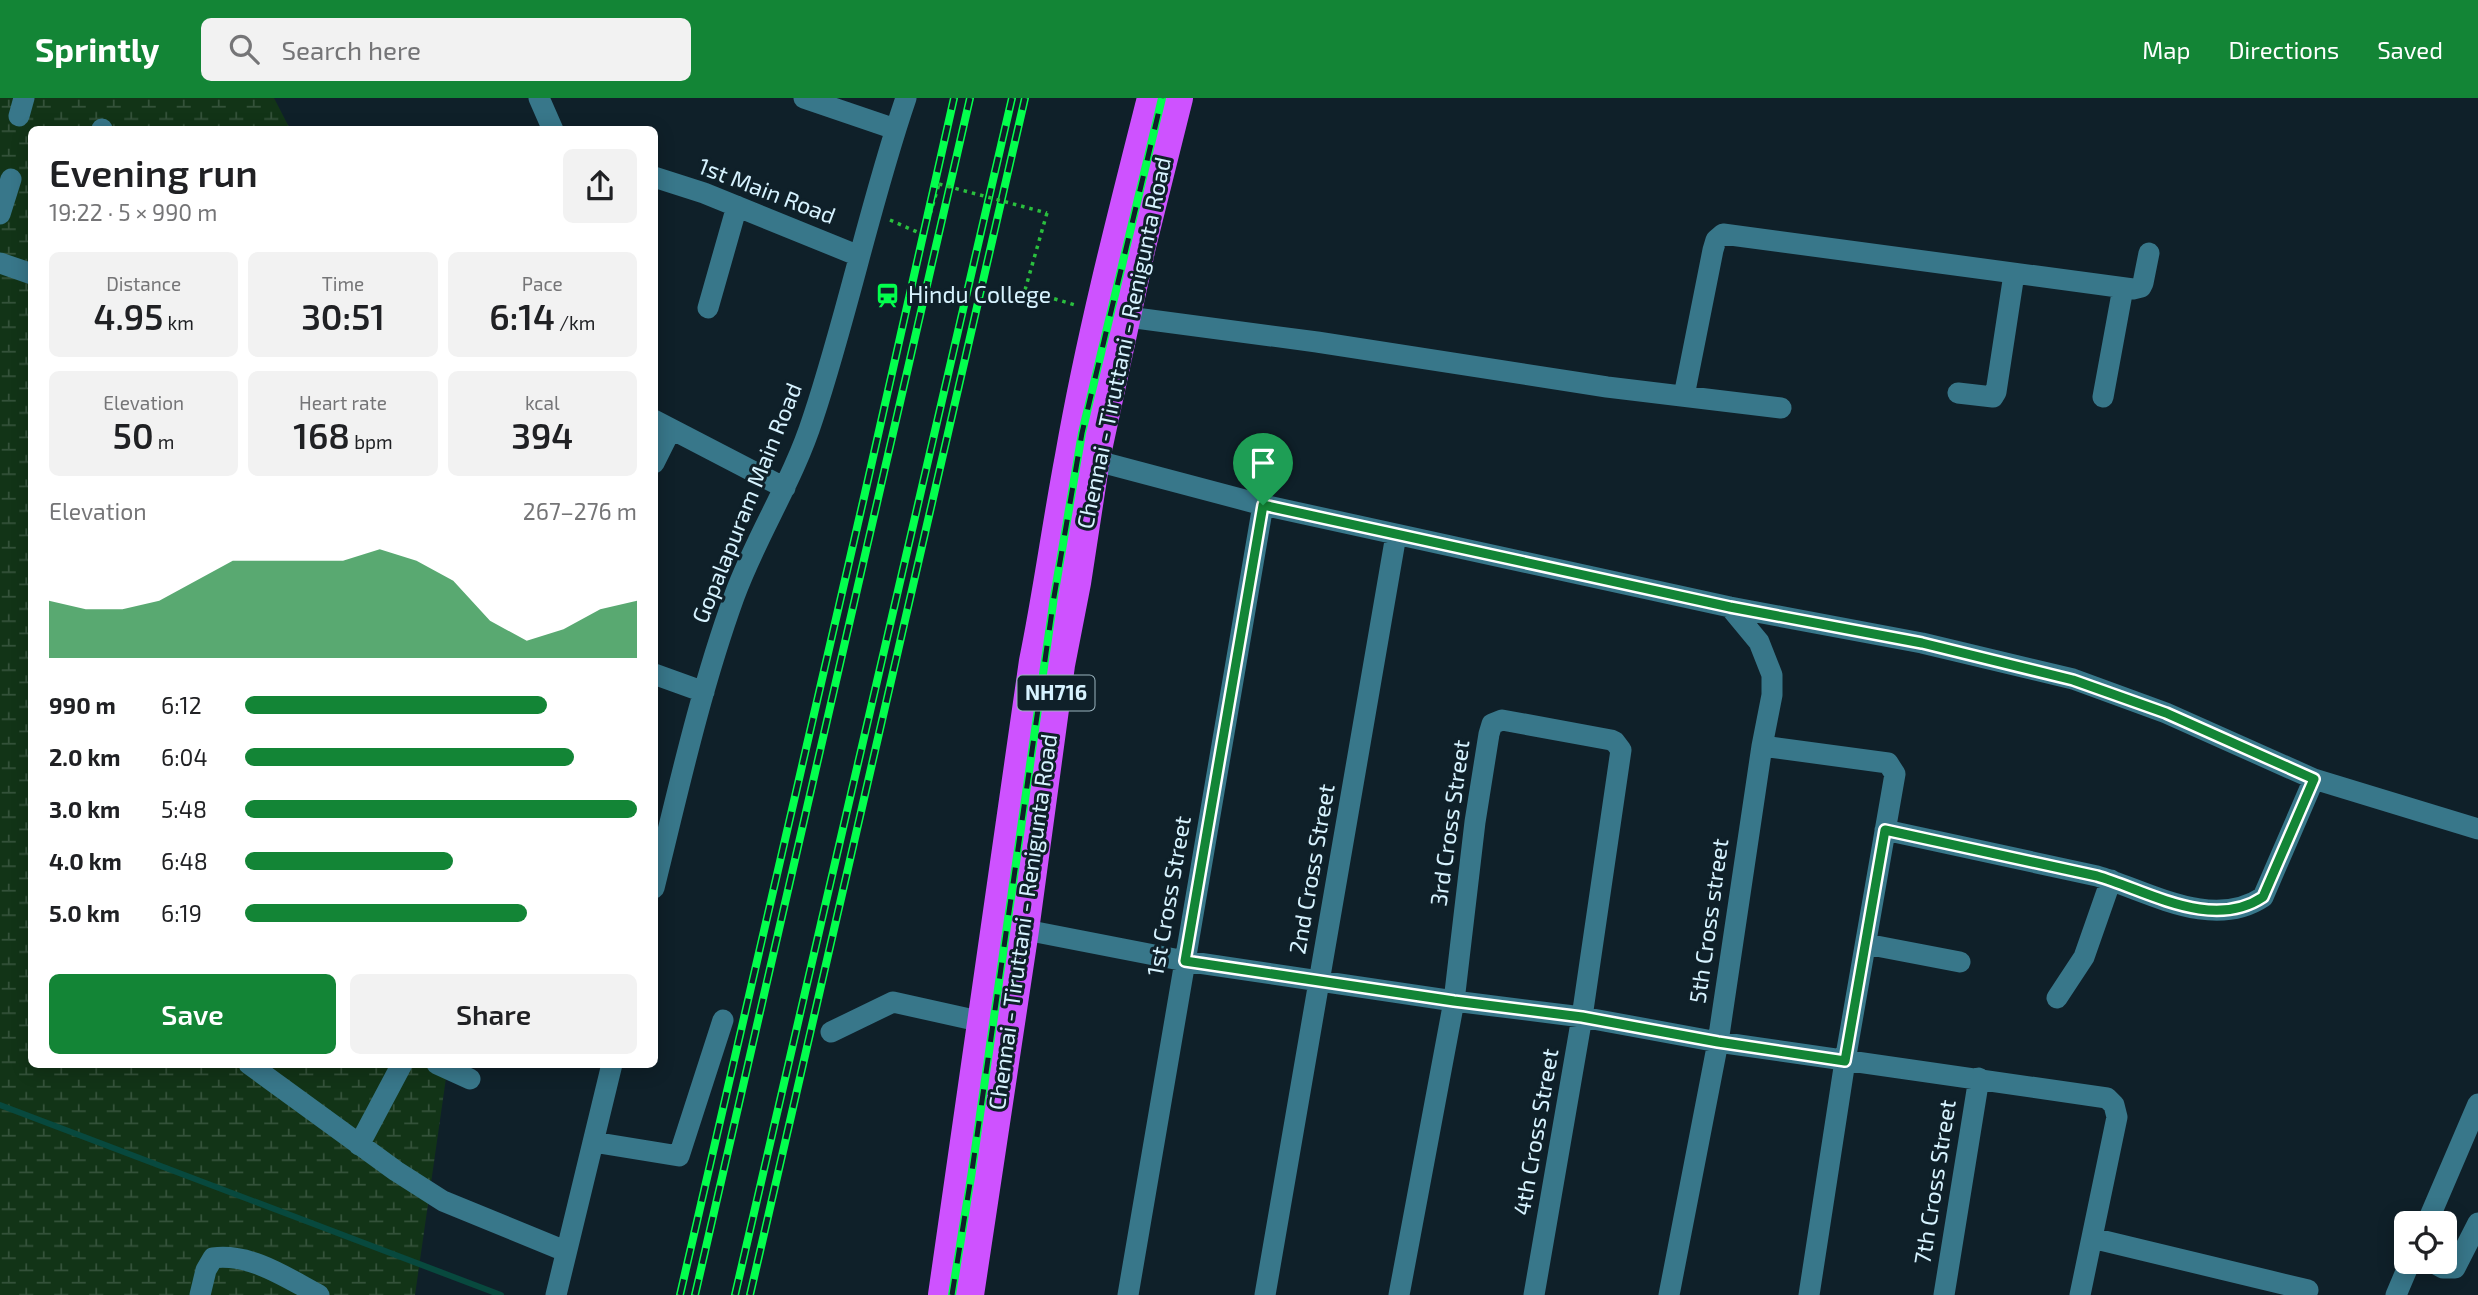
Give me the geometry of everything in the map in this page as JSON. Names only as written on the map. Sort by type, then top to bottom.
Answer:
[{"type":"highway","name":"Chennai - Tiruttani - Renigunta Road","points":[[1113,315],[1116,240],[1152,98]]},
{"type":"highway","name":"Chennai - Tiruttani - Renigunta Road","points":[[969,1295],[1011,928],[1034,661],[1113,315],[1141,246],[1178,98]]},
{"type":"highway","name":"Chennai - Tiruttani - Renigunta Road","points":[[943,1295],[983,1022],[1011,928]]},
{"type":"street","points":[[539,98],[551,126]]},
{"type":"street","points":[[804,98],[895,129]]},
{"type":"street","name":"Gopalapuram Main Road","points":[[658,873],[705,692],[734,597],[813,421],[906,98]]},
{"type":"street","name":"1st Main Road","points":[[658,178],[737,206],[859,256]]},
{"type":"street","points":[[0,214],[11,179]]},
{"type":"street","points":[[708,308],[737,206]]},
{"type":"street","points":[[1685,396],[1713,250],[1716,240],[1723,234],[2133,289],[2141,287],[2149,253]]},
{"type":"street","points":[[0,263],[28,273]]},
{"type":"street","points":[[1958,393],[1993,397],[1996,393],[2014,274]]},
{"type":"street","points":[[2103,397],[2123,288]]},
{"type":"street","points":[[1113,315],[1317,342],[1607,387],[1781,408]]},
{"type":"street","points":[[658,446],[663,425],[785,488]]},
{"type":"street","points":[[1082,457],[1263,505],[1396,535],[1730,607],[1922,643],[2073,680],[2166,713],[2314,779],[2478,830]]},
{"type":"street","name":"1st Cross Street","points":[[1128,1295],[1263,505]]},
{"type":"street","name":"2nd Cross Street","points":[[1265,1295],[1396,535]]},
{"type":"street","name":"5th Cross street","points":[[1669,1295],[1718,1042],[1772,695],[1772,675],[1759,642],[1730,607]]},
{"type":"street","points":[[658,675],[705,692]]},
{"type":"street","name":"3rd Cross Street","points":[[1454,1001],[1475,822],[1492,724],[1502,720],[1611,740],[1619,745],[1621,750],[1601,894]]},
{"type":"street","points":[[1762,746],[1888,763],[1895,774],[1845,1061],[1809,1295]]},
{"type":"street","points":[[1885,830],[2111,880],[2158,899],[2195,908],[2227,911],[2250,906],[2263,897],[2314,779]]},
{"type":"street","points":[[2057,998],[2084,957],[2111,880]]},
{"type":"street","name":"4th Cross Street","points":[[1534,1295],[1601,894]]},
{"type":"street","points":[[1011,928],[1185,961],[1319,982],[1582,1017],[1718,1042],[2107,1098],[2114,1105],[2117,1117],[2080,1295]]},
{"type":"street","points":[[1866,944],[1960,962]]},
{"type":"street","points":[[1399,1295],[1454,1001]]},
{"type":"street","points":[[831,1032],[892,1002],[983,1022]]},
{"type":"street","points":[[593,1142],[679,1156],[723,1020]]},
{"type":"street","points":[[254,1068],[443,1201],[565,1251]]},
{"type":"street","points":[[359,1144],[400,1068]]},
{"type":"street","points":[[446,1068],[470,1079]]},
{"type":"street","points":[[556,1295],[610,1068]]},
{"type":"street","name":"7th Cross Street","points":[[1944,1295],[1979,1078]]},
{"type":"street","points":[[2432,1211],[2478,1104]]},
{"type":"street","points":[[2457,1264],[2478,1223]]},
{"type":"street","points":[[2092,1238],[2308,1290]]},
{"type":"street","points":[[200,1295],[206,1270],[214,1258],[229,1256],[256,1263],[319,1295]]},
{"type":"street","points":[[2396,1295],[2405,1274]]},
{"type":"path","points":[[872,212],[924,235],[939,184],[1047,213],[1025,290],[1113,315]]},
{"type":"green space","points":[[0,98],[274,98],[288,126],[28,126],[28,1068],[447,1068],[415,1295],[0,1295]]},
{"type":"waterway","points":[[0,1105],[501,1295]]},
{"type":"railway","points":[[680,1295],[954,98]]},
{"type":"railway","points":[[695,1295],[970,98]]},
{"type":"railway","points":[[735,1295],[1012,98]]},
{"type":"railway","points":[[750,1295],[1025,98]]},
{"type":"railway","points":[[952,1295],[1054,597],[1082,433],[1162,98]]},
{"type":"place","name":"Hindu College","points":[[888,295]]},
{"type":"route","points":[[1263,505],[1730,607],[1922,643],[2073,680],[2166,713],[2314,779],[2263,897],[2250,906],[2227,911],[2195,908],[2158,899],[2122,883],[2097,876],[1885,830],[1845,1061],[1718,1042],[1582,1017],[1185,961],[1263,505]]}]
